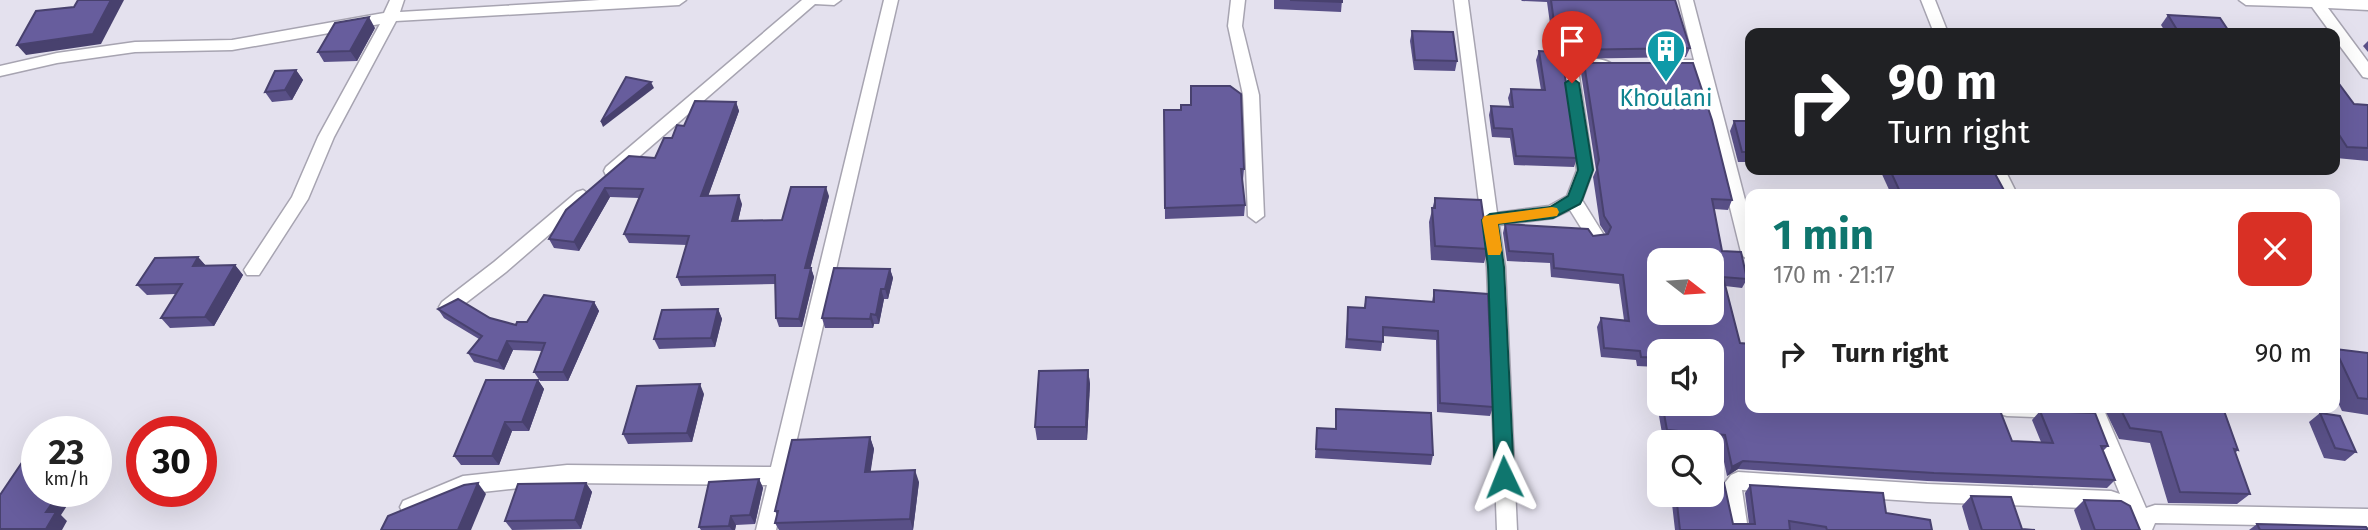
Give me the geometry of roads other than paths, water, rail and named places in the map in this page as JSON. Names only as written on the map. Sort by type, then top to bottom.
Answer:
[{"type":"street","points":[[253,270],[300,199],[326,137],[382,37],[397,0]]},
{"type":"street","points":[[0,71],[57,58],[135,47],[232,45],[390,17],[679,0]]},
{"type":"street","points":[[448,307],[500,267],[814,0],[834,0]]},
{"type":"street","points":[[766,530],[891,0]]},
{"type":"street","points":[[1238,0],[1235,26],[1251,95],[1256,216]]},
{"type":"street","points":[[1461,0],[1496,267],[1507,530]]},
{"type":"street","points":[[1686,0],[1745,232]]},
{"type":"street","points":[[1928,0],[1939,28]]},
{"type":"street","points":[[2246,0],[2368,5]]},
{"type":"street","points":[[2317,4],[2335,28]]},
{"type":"street","points":[[2340,35],[2368,73]]},
{"type":"street","points":[[1490,220],[1553,212],[1574,200],[1585,170],[1570,65],[1623,65]]},
{"type":"street","points":[[1650,65],[1703,65]]},
{"type":"street","points":[[1574,200],[1596,237]]},
{"type":"street","points":[[2095,413],[2142,520]]},
{"type":"street","points":[[410,507],[463,485],[567,474],[778,476]]},
{"type":"street","points":[[1738,530],[1731,488],[1734,482],[1741,481],[1927,494],[2111,500],[2142,520]]},
{"type":"street","points":[[2142,520],[2155,514],[2368,518]]},
{"type":"place","name":"Khoulani","points":[[1666,83]]}]
